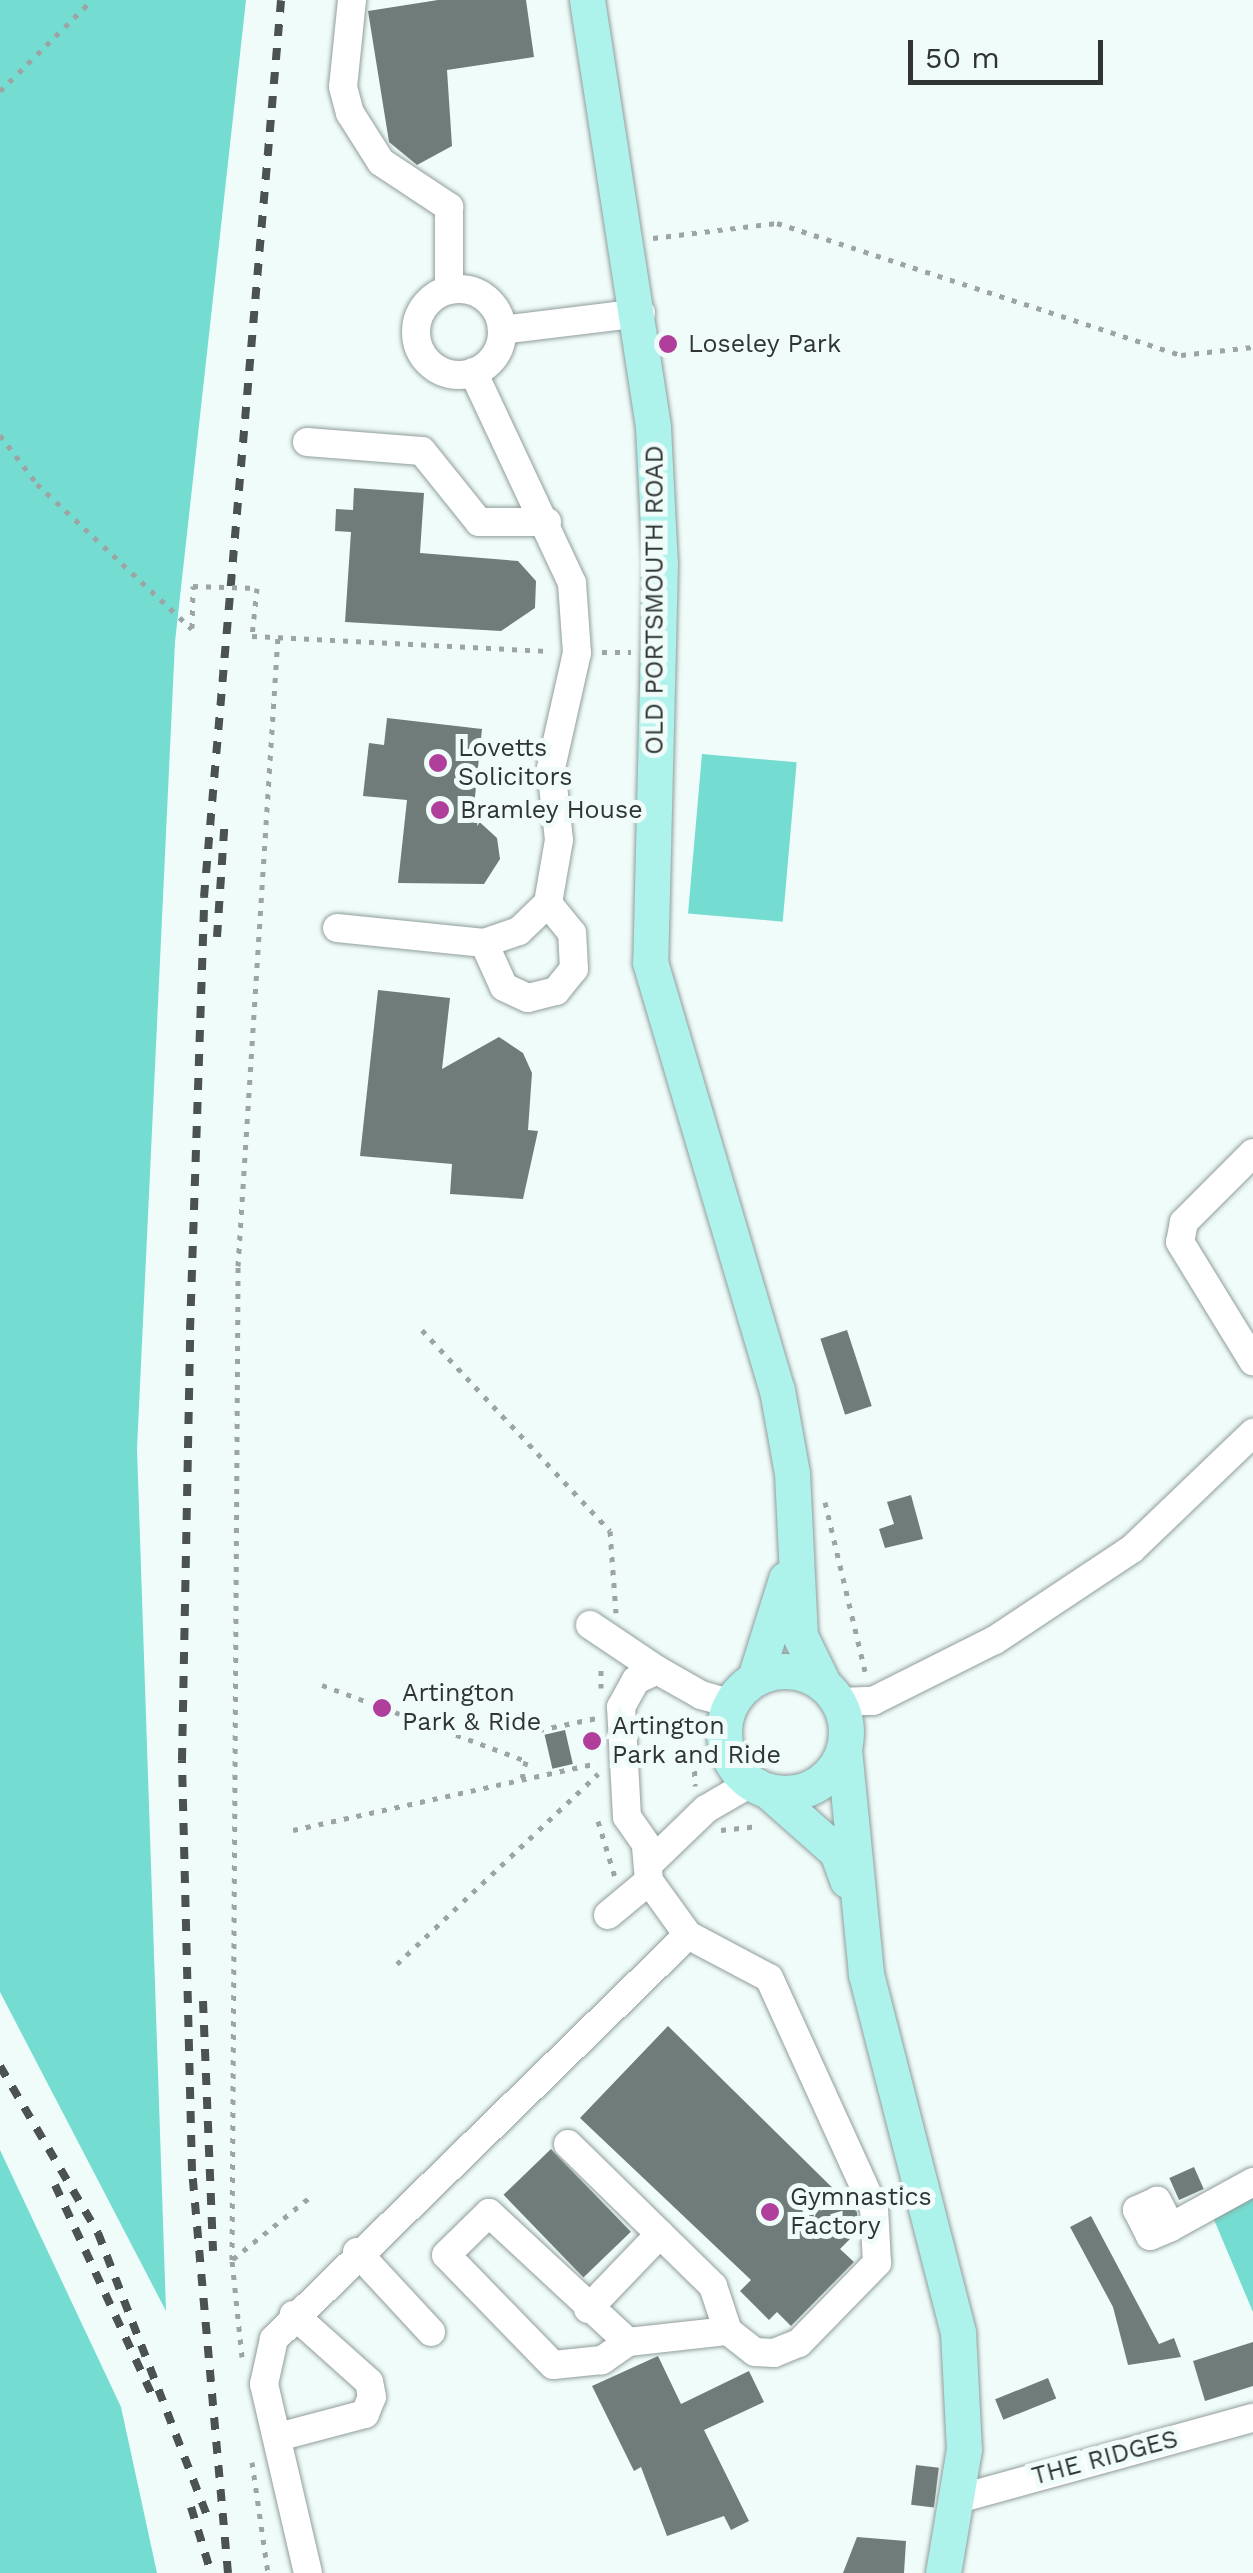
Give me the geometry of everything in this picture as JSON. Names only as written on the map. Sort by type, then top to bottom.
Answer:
[{"type":"main road","name":"OLD PORTSMOUTH ROAD","points":[[586,0],[641,313],[658,651],[650,962],[776,1390],[800,1636],[831,1692]]},
{"type":"main road","name":"OLD PORTSMOUTH ROAD","points":[[745,1686],[794,1544]]},
{"type":"main road","points":[[852,1895],[836,1852],[758,1788],[723,1739],[745,1686],[802,1672],[831,1692],[844,1749],[852,1895],[884,2059],[946,2259],[964,2397],[958,2498],[943,2573]]},
{"type":"main road","points":[[758,1788],[815,1786],[844,1749]]},
{"type":"street","points":[[352,0],[343,87],[350,113],[381,162],[449,206],[449,290],[420,315],[418,344],[438,370],[474,372],[492,360],[502,330],[486,299],[449,290]]},
{"type":"street","points":[[502,330],[641,313]]},
{"type":"street","points":[[337,928],[484,943],[519,931],[548,903],[558,840],[551,768],[577,652],[572,583],[548,522],[474,372]]},
{"type":"street","points":[[308,442],[422,451],[479,522],[548,522]]},
{"type":"street","points":[[484,943],[504,987],[528,998],[556,991],[574,969],[572,933],[548,903]]},
{"type":"street","points":[[1253,1152],[1184,1222],[1180,1242],[1253,1360]]},
{"type":"street","points":[[831,1692],[873,1701],[995,1640],[1132,1548],[1253,1433]]},
{"type":"street","points":[[604,1628],[657,1670],[700,1695],[725,1702],[745,1686]]},
{"type":"street","points":[[568,2144],[713,2286],[728,2331],[755,2352],[799,2343],[878,2263],[874,2208],[768,1978],[741,1956],[688,1935],[649,1872],[627,1817],[621,1707],[636,1680],[657,1670]]},
{"type":"street","points":[[608,1915],[649,1872],[678,1833],[758,1788]]},
{"type":"street","points":[[627,1817],[657,1834],[678,1833]]},
{"type":"street","points":[[308,2573],[278,2437],[267,2360],[294,2314],[688,1935]]},
{"type":"street","points":[[1171,2227],[1253,2182]]},
{"type":"street","points":[[628,2342],[588,2309],[489,2212],[446,2255],[553,2365],[602,2360],[628,2342],[728,2331]]},
{"type":"street","points":[[588,2309],[660,2234]]},
{"type":"street","points":[[357,2252],[431,2332]]},
{"type":"street","points":[[278,2437],[365,2414],[372,2397],[369,2382],[294,2314]]},
{"type":"street","name":"THE RIDGES","points":[[958,2498],[1253,2418]]},
{"type":"path","points":[[0,91],[92,0]]},
{"type":"path","points":[[628,242],[778,223],[1181,354],[1253,347]]},
{"type":"path","points":[[0,435],[36,484],[192,629],[193,586],[257,588],[252,636],[577,652],[658,651]]},
{"type":"path","points":[[244,2378],[232,2260],[238,1266],[278,636]]},
{"type":"path","points":[[422,1330],[610,1531],[604,1628]]},
{"type":"path","points":[[322,1685],[526,1761],[522,1778]]},
{"type":"path","points":[[538,1730],[600,1718]]},
{"type":"path","points":[[292,1830],[598,1761],[598,1774],[397,1964]]},
{"type":"path","points":[[232,2260],[309,2198]]},
{"type":"path","points":[[252,2458],[268,2573]]},
{"type":"shaded area","points":[[0,0],[246,0],[175,642],[137,1449],[166,2311],[0,1992]]},
{"type":"shaded area","points":[[702,754],[797,762],[783,922],[688,913]]},
{"type":"shaded area","points":[[0,2150],[121,2407],[157,2573],[0,2573]]},
{"type":"shaded area","points":[[1253,2195],[1253,2312],[1212,2215]]},
{"type":"building","points":[[438,0],[526,0],[534,57],[447,70],[452,146],[417,165],[389,142],[368,11]]},
{"type":"building","points":[[354,488],[424,493],[420,553],[518,561],[536,581],[535,608],[501,631],[345,622],[351,532],[335,531],[336,509],[353,510]]},
{"type":"building","name":"Bramley House","points":[[387,718],[482,729],[473,816],[497,838],[500,859],[484,884],[398,883],[407,800],[363,796],[369,743],[384,745]]},
{"type":"building","points":[[378,990],[450,998],[442,1069],[499,1037],[523,1053],[532,1073],[528,1130],[538,1131],[523,1199],[450,1194],[452,1164],[360,1156]]},
{"type":"building","points":[[847,1330],[872,1406],[845,1415],[820,1339]]},
{"type":"building","points":[[911,1495],[923,1539],[885,1548],[879,1529],[894,1524],[887,1502]]},
{"type":"building","points":[[565,1730],[573,1764],[552,1769],[545,1735]]},
{"type":"building","points":[[668,2026],[857,2212],[858,2231],[840,2249],[854,2262],[791,2326],[777,2312],[769,2320],[740,2291],[751,2280],[580,2118]]},
{"type":"building","points":[[551,2149],[631,2232],[583,2278],[504,2195]]},
{"type":"building","points":[[1194,2167],[1204,2189],[1179,2200],[1169,2178]]},
{"type":"building","points":[[1091,2216],[1159,2344],[1174,2338],[1181,2357],[1128,2365],[1113,2307],[1070,2227]]},
{"type":"building","points":[[1253,2342],[1253,2386],[1205,2401],[1193,2361]]},
{"type":"building","points":[[658,2356],[681,2404],[749,2371],[764,2402],[704,2430],[749,2521],[731,2530],[724,2516],[667,2536],[641,2467],[634,2471],[592,2386]]},
{"type":"building","points":[[1048,2378],[1056,2398],[1003,2420],[995,2399]]},
{"type":"building","points":[[916,2465],[939,2468],[934,2508],[911,2505]]},
{"type":"building","points":[[857,2537],[906,2541],[904,2573],[843,2573]]},
{"type":"railway","points":[[228,2573],[192,2171],[182,1760],[190,1330],[204,897],[281,0]]},
{"type":"railway","points":[[217,937],[225,817]]},
{"type":"railway","points":[[203,2001],[213,2251]]},
{"type":"railway","points":[[0,2066],[98,2233],[210,2523]]},
{"type":"railway","points":[[55,2185],[151,2393]]},
{"type":"railway","points":[[191,2507],[211,2573]]},
{"type":"place","name":"Loseley Park","points":[[668,344]]},
{"type":"place","name":"Lovetts Solicitors","points":[[438,763]]},
{"type":"place","name":"Bramley House","points":[[440,810]]},
{"type":"place","name":"Artington Park & Ride","points":[[382,1708]]},
{"type":"place","name":"Artington Park and Ride","points":[[592,1741]]},
{"type":"place","name":"Gymnastics Factory","points":[[770,2212]]}]
